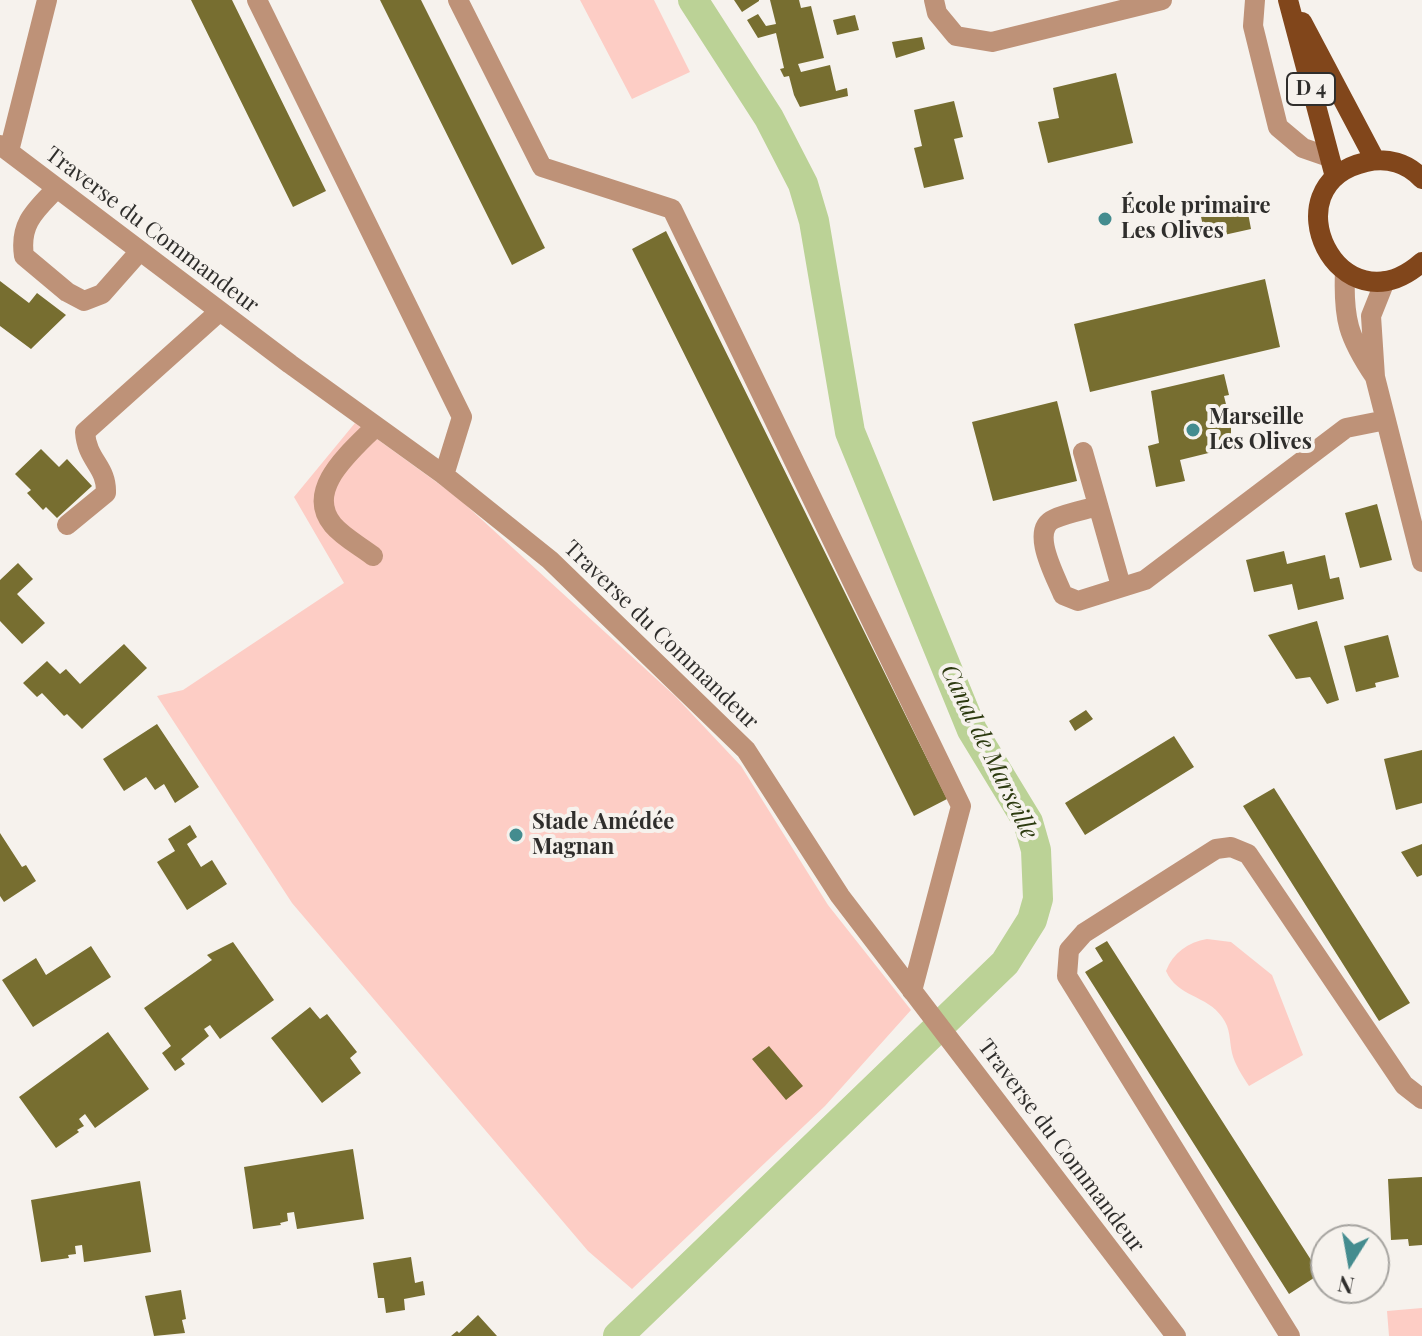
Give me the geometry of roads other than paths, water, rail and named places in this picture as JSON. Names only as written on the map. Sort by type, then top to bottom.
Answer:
[{"type":"main road","name":"D 4","points":[[1289,0],[1332,167]]},
{"type":"main road","name":"D 4","points":[[1289,0],[1375,160]]},
{"type":"main road","points":[[1418,272],[1385,281],[1364,280],[1345,271],[1326,252],[1317,227],[1321,200],[1332,167],[1375,160],[1396,162],[1422,179]]},
{"type":"street","points":[[5,148],[47,0]]},
{"type":"street","points":[[257,0],[462,417],[444,475]]},
{"type":"street","points":[[458,0],[542,167],[672,209],[961,806],[912,991]]},
{"type":"street","points":[[934,0],[937,13],[956,36],[992,42],[1162,0]]},
{"type":"street","points":[[1255,0],[1253,26],[1278,127],[1332,167]]},
{"type":"street","name":"Traverse du Commandeur","points":[[5,148],[444,475],[550,560],[746,750],[840,896],[1176,1336]]},
{"type":"street","points":[[57,188],[26,225],[22,239],[24,256],[67,292],[84,301],[102,294],[140,251]]},
{"type":"street","points":[[1345,271],[1343,310],[1357,351],[1375,377]]},
{"type":"street","points":[[1385,281],[1371,316],[1375,377],[1422,562]]},
{"type":"street","points":[[67,525],[106,493],[107,480],[86,448],[85,432],[220,311]]},
{"type":"street","points":[[1098,506],[1051,520],[1044,527],[1043,545],[1063,595],[1070,599],[1078,601],[1145,580],[1346,428],[1386,420]]},
{"type":"street","points":[[373,556],[333,525],[324,509],[328,480],[376,426]]},
{"type":"street","points":[[1083,452],[1121,586]]},
{"type":"street","points":[[1290,1336],[1067,976],[1069,950],[1084,933],[1216,849],[1231,847],[1248,854],[1404,1085],[1422,1099]]},
{"type":"waterway","name":"Canal de Marseille","points":[[618,1336],[1005,963],[1032,920],[1038,899],[1036,850],[1028,822],[972,730],[850,432],[814,221],[803,184],[769,118],[693,0]]},
{"type":"place","name":"École primaire Les Olives","points":[[1105,219]]},
{"type":"place","name":"Marseille Les Olives","points":[[1193,430]]},
{"type":"place","name":"Stade Amédée Magnan","points":[[516,835]]}]
